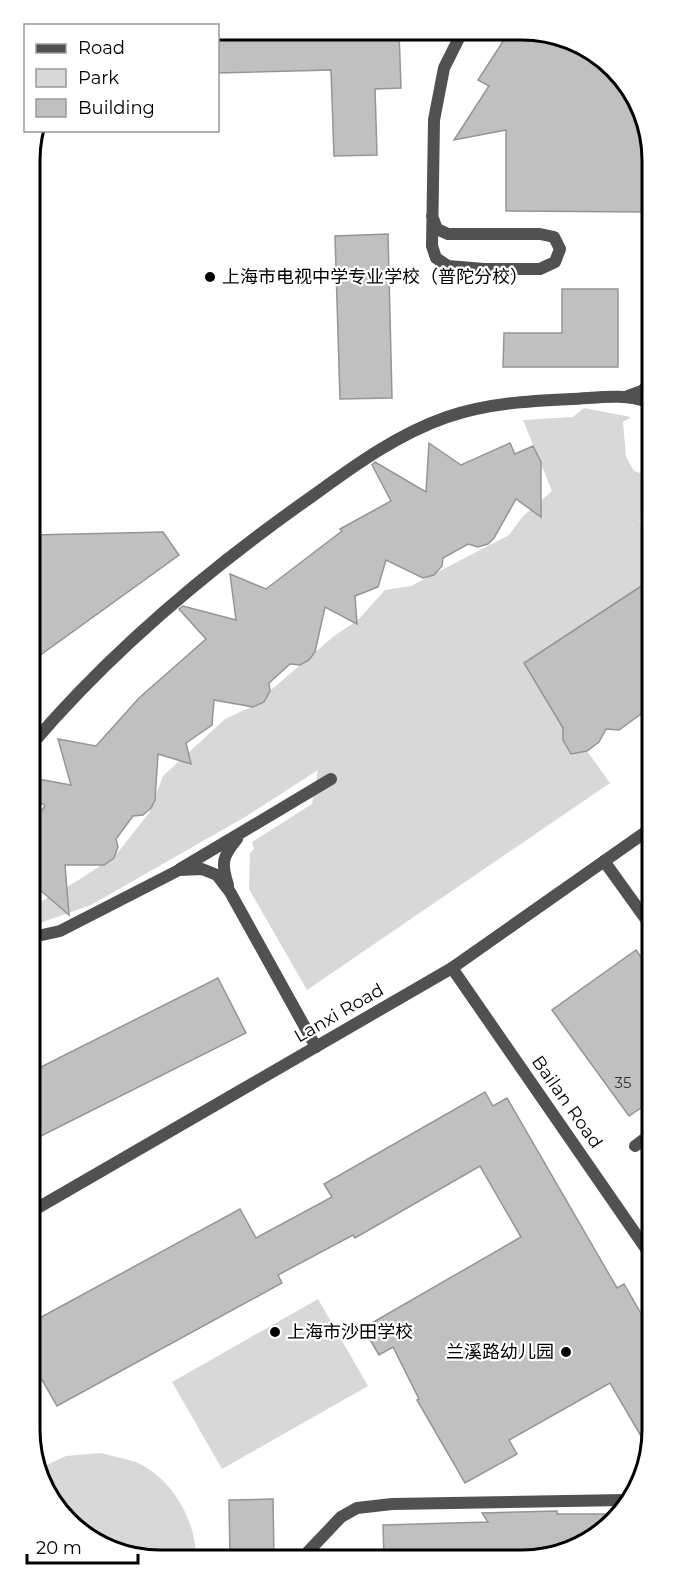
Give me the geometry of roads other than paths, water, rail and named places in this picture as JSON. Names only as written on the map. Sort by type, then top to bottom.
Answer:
[{"type":"street","points":[[432,216],[438,229],[448,234],[540,234],[554,237],[560,249],[555,262],[540,269],[484,269],[448,266],[436,258],[432,246],[432,216],[434,120],[444,68],[458,40]]},
{"type":"street","points":[[621,398],[642,391]]},
{"type":"street","points":[[41,734],[67,704],[152,621],[215,566],[339,477],[402,437],[446,417],[514,401],[621,398],[642,400]]},
{"type":"street","points":[[40,935],[60,931],[179,870],[331,779]]},
{"type":"street","points":[[230,892],[223,872],[223,858],[243,832]]},
{"type":"street","name":"Lanxi Road","points":[[40,1206],[452,968],[641,835]]},
{"type":"street","points":[[604,861],[641,913]]},
{"type":"street","points":[[179,870],[202,869],[217,875],[230,892],[316,1047]]},
{"type":"street","name":"Bailan Road","points":[[452,968],[641,1242]]},
{"type":"street","points":[[635,1146],[641,1141]]},
{"type":"street","points":[[310,1550],[341,1517],[357,1508],[392,1504],[618,1500]]},
{"type":"place","name":"上海市电视中学专业学校（普陀分校）","points":[[210,277]]},
{"type":"place","name":"上海市沙田学校","points":[[275,1332]]},
{"type":"place","name":"兰溪路幼儿园","points":[[566,1352]]}]
